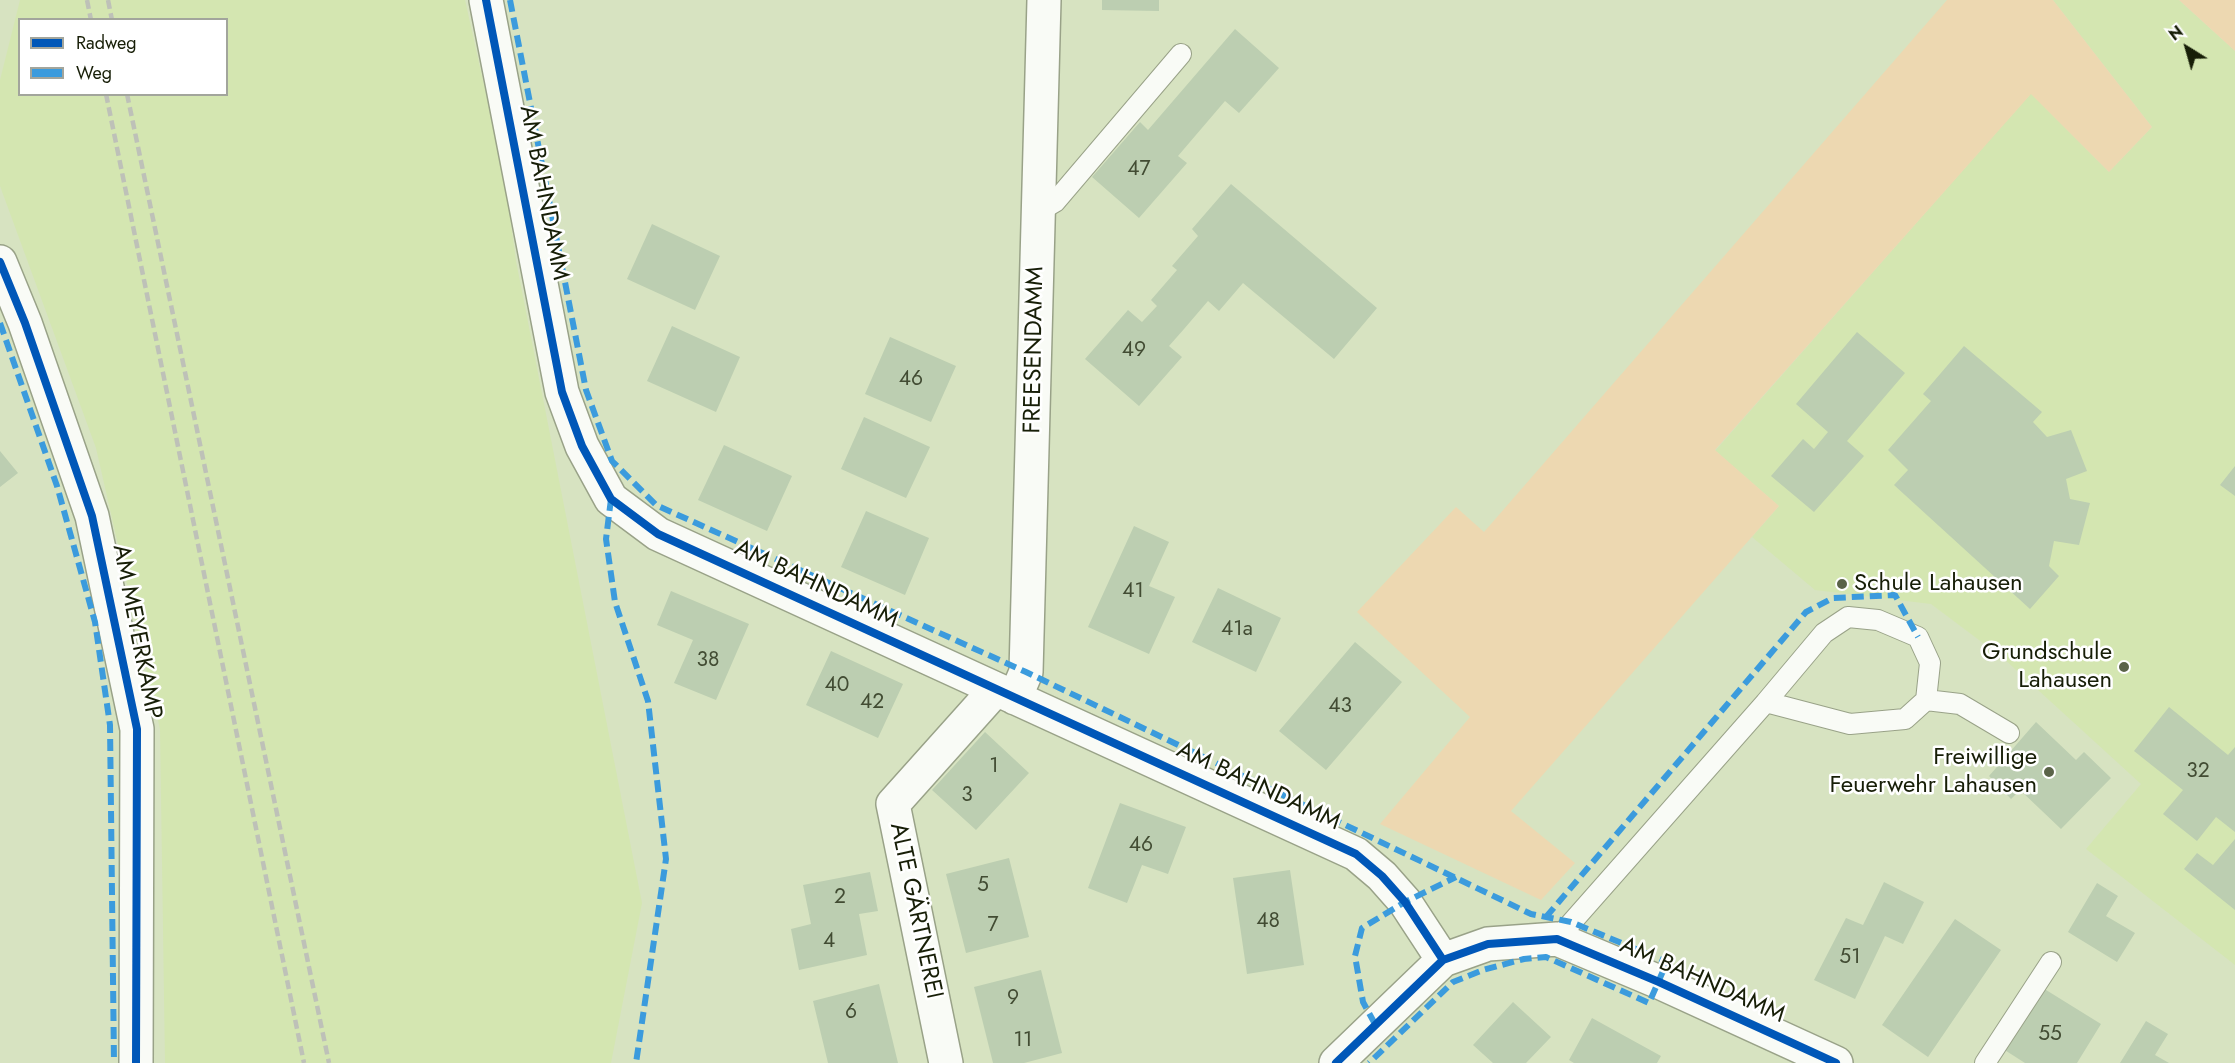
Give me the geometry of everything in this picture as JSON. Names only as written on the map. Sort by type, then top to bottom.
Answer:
[{"type":"street","name":"AM BAHNDAMM","points":[[486,0],[562,392],[582,446],[611,500],[658,534],[1356,854],[1382,876],[1405,902],[1443,960],[1488,944],[1515,940],[1557,939],[1659,982],[1836,1063]]},
{"type":"street","name":"FREESENDAMM","points":[[1005,694],[1026,672],[1044,0]]},
{"type":"street","name":"AM MEYERKAMP","points":[[0,262],[25,323],[92,516],[137,729],[136,1063]]},
{"type":"street","name":"ALTE GÄRTNEREI","points":[[946,1063],[893,804],[1005,694]]},
{"type":"street","points":[[1336,1063],[1443,960]]},
{"type":"lane","points":[[1038,212],[1055,202],[1182,54]]},
{"type":"lane","points":[[1557,939],[1824,633],[1848,617],[1878,620],[1918,637],[1930,663],[1926,700],[1905,719],[1850,724],[1766,702]]},
{"type":"lane","points":[[1926,700],[1960,704],[2009,733]]},
{"type":"lane","points":[[1985,1063],[2051,962]]},
{"type":"shaded area","points":[[20,0],[465,0],[505,180],[516,261],[642,903],[611,1063],[165,1063],[160,729],[96,448],[0,186],[0,80]]},
{"type":"shaded area","points":[[1947,0],[2053,0],[2152,127],[2109,172],[2031,94],[1715,450],[1779,506],[1511,811],[1575,863],[1541,900],[1380,824],[1470,717],[1357,612],[1456,507],[1484,532]]},
{"type":"shaded area","points":[[2053,0],[2179,0],[2235,51],[2235,965],[2086,849],[2141,784],[2003,658],[1931,604],[1815,590],[1752,537],[1779,506],[1715,451],[2031,93],[2109,172],[2152,127]]},
{"type":"shaded area","points":[[2179,0],[2235,0],[2235,51]]},
{"type":"building","points":[[1102,0],[1159,0],[1159,11],[1102,10]]},
{"type":"building","points":[[1235,29],[1279,68],[1239,113],[1225,101],[1178,156],[1187,163],[1139,218],[1092,177],[1140,122],[1148,130]]},
{"type":"building","points":[[1231,184],[1377,308],[1334,359],[1243,283],[1219,311],[1208,301],[1169,346],[1182,357],[1139,406],[1085,359],[1128,310],[1142,322],[1157,306],[1151,300],[1177,270],[1172,266],[1198,236],[1192,229]]},
{"type":"building","points":[[652,224],[720,256],[695,310],[627,279]]},
{"type":"building","points":[[672,326],[740,357],[716,412],[647,381]]},
{"type":"building","points":[[1857,332],[1905,373],[1847,441],[1864,456],[1814,512],[1771,476],[1803,439],[1814,449],[1828,432],[1796,404]]},
{"type":"building","points":[[890,337],[956,366],[931,422],[865,394]]},
{"type":"building","points":[[1964,346],[2042,412],[2033,422],[2047,437],[2071,430],[2087,471],[2066,479],[2070,499],[2090,503],[2079,545],[2054,541],[2049,566],[2059,576],[2030,609],[1894,485],[1908,470],[1888,450],[1931,401],[1923,394]]},
{"type":"building","points":[[864,417],[930,447],[906,498],[841,469]]},
{"type":"building","points":[[724,445],[792,476],[767,531],[698,500]]},
{"type":"building","points":[[0,451],[18,473],[0,487]]},
{"type":"building","points":[[2235,466],[2235,496],[2220,485]]},
{"type":"building","points":[[866,511],[929,538],[905,595],[841,567]]},
{"type":"building","points":[[1134,526],[1169,542],[1149,586],[1175,597],[1149,654],[1088,627]]},
{"type":"building","points":[[1218,588],[1281,618],[1256,672],[1192,642]]},
{"type":"building","points":[[671,591],[749,624],[716,700],[674,683],[693,640],[657,625]]},
{"type":"building","points":[[1355,642],[1402,682],[1326,770],[1279,731]]},
{"type":"building","points":[[831,651],[903,684],[878,738],[806,705]]},
{"type":"building","points":[[2169,707],[2228,755],[2235,747],[2235,832],[2216,817],[2197,841],[2163,814],[2183,790],[2134,751]]},
{"type":"building","name":"Freiwillige Feuerwehr Lahausen","points":[[2036,722],[2076,760],[2084,752],[2111,778],[2061,829],[2020,790],[2011,799],[1989,776]]},
{"type":"building","points":[[985,732],[1029,773],[976,830],[932,790]]},
{"type":"building","points":[[1120,803],[1186,827],[1168,874],[1142,865],[1127,903],[1088,888]]},
{"type":"building","points":[[2235,839],[2235,910],[2184,869],[2197,853],[2213,865]]},
{"type":"building","points":[[1009,858],[1029,937],[966,953],[946,874]]},
{"type":"building","points":[[1290,870],[1304,965],[1247,974],[1233,878]]},
{"type":"building","points":[[870,872],[878,911],[859,914],[867,955],[799,970],[791,929],[811,924],[803,885]]},
{"type":"building","points":[[1884,882],[1924,902],[1903,944],[1885,936],[1855,999],[1814,980],[1846,918],[1863,925]]},
{"type":"building","points":[[2097,883],[2118,896],[2106,916],[2135,933],[2117,962],[2068,932]]},
{"type":"building","points":[[1955,919],[2001,950],[1928,1057],[1882,1025]]},
{"type":"building","points":[[1041,970],[1062,1053],[1024,1063],[993,1063],[974,987]]},
{"type":"building","points":[[879,984],[898,1063],[828,1063],[813,1001]]},
{"type":"building","points":[[2038,985],[2101,1024],[2077,1063],[2025,1063],[2000,1047]]},
{"type":"building","points":[[1513,1002],[1551,1037],[1526,1063],[1493,1063],[1473,1045]]},
{"type":"building","points":[[1592,1018],[1661,1056],[1657,1063],[1574,1063],[1569,1060]]},
{"type":"building","points":[[2146,1021],[2168,1034],[2155,1055],[2169,1063],[2120,1063]]},
{"type":"railway","points":[[87,0],[91,18]]},
{"type":"railway","points":[[108,0],[112,18]]},
{"type":"railway","points":[[106,96],[304,1063]]},
{"type":"railway","points":[[127,96],[329,1063]]},
{"type":"marked path","points":[[510,0],[586,390],[612,461],[656,505],[1026,672],[1531,914],[1571,922],[1667,962],[1649,1003],[1546,957],[1524,959],[1483,970],[1453,982],[1369,1063]]},
{"type":"marked path","points":[[0,323],[57,486],[95,622],[110,725],[114,1063]]},
{"type":"marked path","points":[[611,499],[606,539],[615,602],[648,701],[666,859],[636,1063]]},
{"type":"marked path","points":[[1546,917],[1806,612],[1833,598],[1895,595],[1918,637]]},
{"type":"marked path","points":[[1375,1024],[1363,1002],[1355,956],[1362,928],[1405,902],[1456,877]]},
{"type":"cycle path","points":[[486,0],[562,392],[582,446],[611,499],[658,534],[1356,854],[1382,876],[1405,902],[1443,960]]},
{"type":"cycle path","points":[[0,262],[25,323],[92,516],[137,729],[136,1063]]},
{"type":"cycle path","points":[[1336,1063],[1443,960],[1488,944],[1557,939],[1659,982],[1836,1063]]},
{"type":"place","name":"Schule Lahausen","points":[[1842,584]]},
{"type":"place","name":"Grundschule Lahausen","points":[[2124,667]]},
{"type":"place","name":"Freiwillige Feuerwehr Lahausen","points":[[2049,772]]}]
